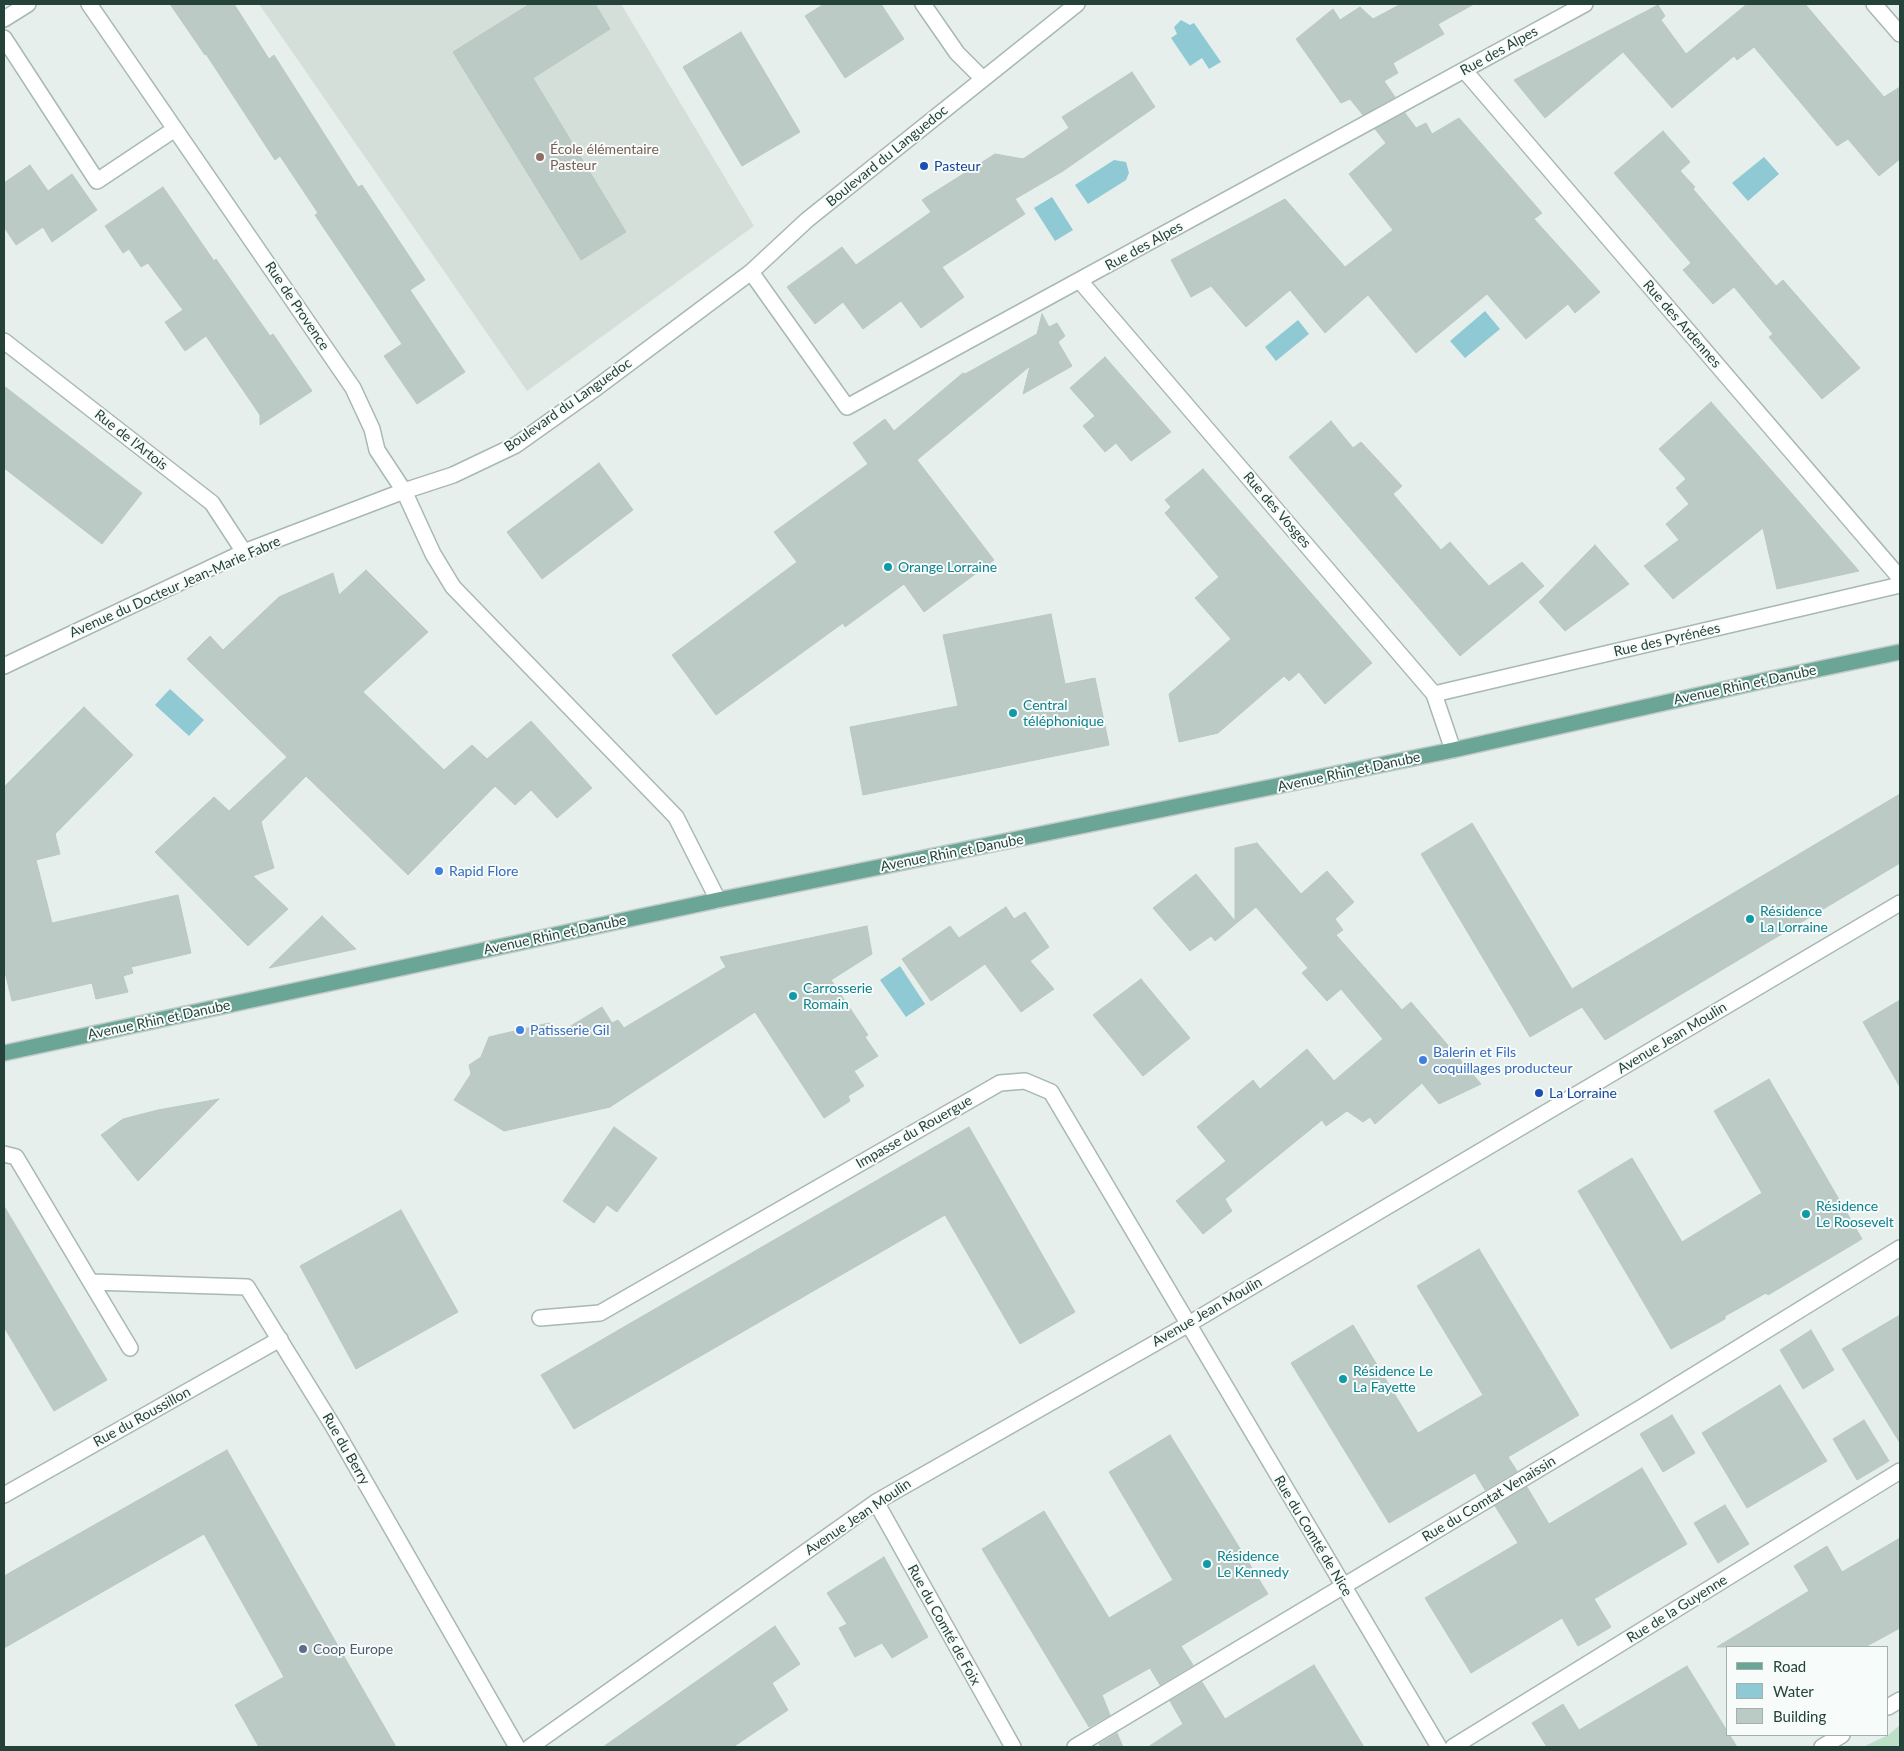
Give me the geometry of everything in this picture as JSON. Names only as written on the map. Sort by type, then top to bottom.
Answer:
[{"type":"main road","name":"Avenue Rhin et Danube","points":[[4,1053],[718,900],[1453,750],[1900,652]]},
{"type":"street","points":[[4,19],[28,4]]},
{"type":"street","name":"Rue de Provence","points":[[89,4],[353,388],[372,429],[377,450],[404,491]]},
{"type":"street","points":[[923,4],[957,53],[983,79]]},
{"type":"street","name":"Boulevard du Languedoc","points":[[404,491],[453,475],[516,444],[592,391],[751,272],[807,220],[1077,4]]},
{"type":"street","name":"Rue des Alpes","points":[[751,272],[847,407],[1585,4]]},
{"type":"street","points":[[1874,4],[1900,34]]},
{"type":"street","points":[[4,38],[97,182],[175,129]]},
{"type":"street","name":"Rue des Ardennes","points":[[1464,70],[1900,578]]},
{"type":"street","name":"Rue des Vosges","points":[[1080,281],[1434,694],[1453,750]]},
{"type":"street","name":"Rue de l'Artois","points":[[4,341],[212,503],[244,552]]},
{"type":"street","points":[[404,491],[433,554],[453,587],[676,817],[718,900]]},
{"type":"street","name":"Avenue du Docteur Jean-Marie Fabre","points":[[4,666],[244,552],[404,491]]},
{"type":"street","name":"Rue des Pyrénées","points":[[1434,694],[1900,585]]},
{"type":"street","name":"Avenue Jean Moulin","points":[[530,1747],[876,1502],[1187,1325],[1900,903]]},
{"type":"street","name":"Impasse du Rouergue","points":[[540,1318],[600,1313],[1000,1083],[1025,1081],[1051,1092],[1187,1325]]},
{"type":"street","points":[[4,1154],[16,1157],[130,1348]]},
{"type":"street","name":"Rue du Comtat Venaissin","points":[[1075,1747],[1343,1588],[1900,1248]]},
{"type":"street","name":"Rue du Berry","points":[[92,1282],[247,1288],[338,1434],[517,1747]]},
{"type":"street","name":"Rue du Comté de Nice","points":[[1187,1325],[1439,1747]]},
{"type":"street","name":"Rue du Roussillon","points":[[4,1494],[280,1339]]},
{"type":"street","name":"Rue de la Guyenne","points":[[1453,1747],[1900,1471]]},
{"type":"street","name":"Rue du Comté de Foix","points":[[876,1502],[1013,1747]]},
{"type":"street","points":[[1889,1706],[1900,1700]]},
{"type":"street","points":[[1822,1747],[1840,1736]]},
{"type":"shaded area","points":[[259,4],[621,4],[754,226],[527,391]]},
{"type":"green space","points":[[1900,1725],[1900,1747],[1863,1747],[1889,1736]]},
{"type":"water","points":[[1181,20],[1190,25],[1194,23],[1221,62],[1209,69],[1202,58],[1190,66],[1171,38],[1177,34],[1174,27]]},
{"type":"water","points":[[1764,157],[1779,174],[1748,201],[1732,183]]},
{"type":"water","points":[[1114,160],[1126,162],[1129,173],[1126,180],[1088,204],[1075,185]]},
{"type":"water","points":[[1052,197],[1073,230],[1055,241],[1034,208]]},
{"type":"water","points":[[1485,311],[1500,329],[1465,358],[1450,341]]},
{"type":"water","points":[[1298,320],[1309,334],[1276,361],[1265,347]]},
{"type":"water","points":[[170,689],[204,720],[189,736],[155,705]]},
{"type":"water","points":[[900,966],[925,1004],[906,1017],[880,980]]},
{"type":"building","points":[[170,4],[234,4],[269,59],[274,55],[358,187],[362,185],[425,280],[410,290],[465,372],[417,404],[384,356],[402,344],[315,215],[318,213],[280,156],[275,160],[206,54]]},
{"type":"building","points":[[530,4],[595,4],[610,29],[533,78],[626,232],[581,260],[453,52]]},
{"type":"building","points":[[824,4],[881,4],[904,39],[845,78],[805,16]]},
{"type":"building","points":[[1401,4],[1474,4],[1438,24],[1444,34],[1393,63],[1398,73],[1384,81],[1395,97],[1363,115],[1350,99],[1341,103],[1296,39],[1333,9],[1340,20],[1360,7],[1373,19]]},
{"type":"building","points":[[1747,4],[1805,4],[1884,97],[1900,87],[1900,159],[1879,176],[1848,139],[1837,146],[1754,47],[1737,60],[1734,56],[1672,108],[1623,52],[1545,118],[1514,80],[1658,5],[1665,16],[1661,20],[1686,54]]},
{"type":"building","points":[[741,32],[800,132],[742,166],[683,67]]},
{"type":"building","points":[[1132,72],[1155,107],[1063,171],[1015,199],[1025,214],[942,267],[964,297],[921,328],[901,301],[863,329],[843,302],[815,324],[787,287],[842,247],[856,265],[931,212],[922,200],[995,154],[1023,159],[1069,128],[1062,117]]},
{"type":"building","points":[[1405,113],[1416,128],[1426,123],[1432,134],[1459,118],[1542,213],[1534,219],[1600,292],[1575,313],[1568,304],[1526,339],[1487,294],[1416,353],[1368,295],[1325,333],[1290,290],[1246,327],[1211,286],[1191,297],[1171,260],[1285,199],[1345,267],[1393,230],[1349,174],[1386,143],[1375,129]]},
{"type":"building","points":[[1663,131],[1690,162],[1680,171],[1695,187],[1693,189],[1776,286],[1783,280],[1860,368],[1822,399],[1769,337],[1773,334],[1734,287],[1713,304],[1683,270],[1691,263],[1614,173]]},
{"type":"building","points":[[30,165],[48,191],[72,174],[97,210],[52,242],[43,227],[16,245],[4,227],[4,183]]},
{"type":"building","points":[[163,187],[214,261],[216,259],[270,336],[273,334],[312,391],[260,425],[260,415],[206,336],[185,351],[165,322],[183,310],[148,263],[141,267],[129,249],[123,253],[105,226]]},
{"type":"building","name":"Orange Lorraine","points":[[1042,314],[1049,327],[1057,323],[1065,336],[1058,342],[1072,366],[1023,394],[1030,366],[917,460],[994,560],[924,612],[904,584],[845,627],[843,623],[716,715],[672,655],[797,562],[774,532],[868,464],[853,443],[885,419],[894,431],[963,373],[965,374],[1037,334]]},
{"type":"building","points":[[1105,357],[1171,432],[1131,461],[1116,443],[1105,452],[1083,426],[1095,416],[1070,388]]},
{"type":"building","points":[[4,386],[142,493],[102,544],[4,468]]},
{"type":"building","points":[[1711,402],[1859,571],[1777,589],[1763,528],[1673,599],[1644,566],[1679,540],[1666,524],[1689,504],[1676,488],[1686,479],[1659,449]]},
{"type":"building","points":[[1331,421],[1353,448],[1361,442],[1402,486],[1393,494],[1441,550],[1450,542],[1489,586],[1522,562],[1544,586],[1460,656],[1289,457]]},
{"type":"building","points":[[599,463],[633,510],[542,579],[507,532]]},
{"type":"building","points":[[1203,469],[1372,663],[1325,704],[1299,672],[1289,681],[1284,676],[1218,733],[1179,742],[1169,694],[1231,639],[1195,598],[1219,577],[1165,513],[1171,507],[1165,500]]},
{"type":"building","points":[[1595,545],[1629,584],[1565,631],[1539,602]]},
{"type":"building","points":[[366,570],[428,632],[363,692],[444,770],[472,745],[487,759],[531,721],[592,788],[557,818],[531,790],[515,805],[495,786],[408,875],[306,776],[261,822],[274,868],[253,876],[288,909],[248,946],[155,852],[214,797],[229,811],[287,757],[187,659],[210,636],[223,650],[279,597],[333,573],[339,595]]},
{"type":"building","name":"Central téléphonique","points":[[1051,614],[1065,684],[1095,678],[1109,745],[863,795],[850,727],[958,706],[943,635]]},
{"type":"building","points":[[84,707],[133,755],[55,834],[60,854],[36,860],[52,923],[178,895],[191,953],[131,967],[133,973],[123,976],[128,992],[96,999],[92,983],[12,1001],[4,968],[4,787]]},
{"type":"building","name":"Résidence La Lorraine","points":[[1900,794],[1900,863],[1605,1040],[1582,1007],[1530,1037],[1421,854],[1472,823],[1572,989]]},
{"type":"building","points":[[1257,843],[1301,894],[1327,871],[1354,902],[1335,919],[1343,930],[1336,935],[1402,1010],[1411,1002],[1481,1084],[1439,1104],[1422,1083],[1375,1124],[1370,1117],[1363,1122],[1347,1111],[1326,1126],[1322,1120],[1225,1199],[1232,1211],[1203,1234],[1176,1201],[1226,1161],[1197,1127],[1253,1080],[1260,1089],[1307,1049],[1334,1081],[1383,1039],[1341,989],[1327,1001],[1302,973],[1308,968],[1256,907],[1215,941],[1211,936],[1190,951],[1153,908],[1196,874],[1235,921],[1235,848]]},
{"type":"building","points":[[1006,907],[1014,919],[1025,912],[1049,947],[1030,961],[1054,989],[1021,1012],[985,964],[931,1001],[902,959],[950,926],[959,938]]},
{"type":"building","points":[[322,916],[356,949],[269,968]]},
{"type":"building","points":[[867,926],[872,954],[831,980],[868,1035],[865,1037],[878,1056],[854,1071],[864,1086],[848,1096],[850,1101],[824,1118],[755,1012],[610,1107],[504,1131],[454,1100],[471,1074],[469,1065],[481,1057],[489,1037],[549,1023],[559,1033],[602,1007],[612,1023],[618,1020],[624,1028],[726,967],[720,957]]},
{"type":"building","points":[[1141,979],[1190,1038],[1143,1076],[1093,1015]]},
{"type":"building","points":[[1900,1000],[1900,1087],[1863,1022]]},
{"type":"building","name":"Résidence Le Roosevelt","points":[[1769,1079],[1862,1239],[1768,1295],[1766,1293],[1725,1316],[1725,1319],[1671,1349],[1578,1191],[1632,1158],[1682,1242],[1762,1193],[1714,1111]]},
{"type":"building","points":[[219,1099],[138,1181],[101,1135],[123,1119],[158,1110]]},
{"type":"building","points":[[614,1127],[657,1158],[617,1212],[607,1205],[594,1223],[563,1201]]},
{"type":"building","points":[[969,1127],[1075,1312],[1020,1344],[945,1215],[574,1429],[541,1375]]},
{"type":"building","points":[[4,1206],[107,1380],[54,1411],[4,1327]]},
{"type":"building","points":[[401,1210],[458,1312],[356,1369],[300,1266]]},
{"type":"building","name":"Résidence Le La Fayette","points":[[1479,1249],[1579,1415],[1508,1457],[1517,1471],[1485,1490],[1475,1473],[1389,1523],[1291,1363],[1353,1325],[1418,1433],[1483,1395],[1417,1286]]},
{"type":"building","points":[[1900,1315],[1900,1443],[1842,1349]]},
{"type":"building","points":[[1811,1330],[1834,1370],[1803,1389],[1780,1350]]},
{"type":"building","points":[[1780,1385],[1827,1461],[1747,1508],[1702,1433]]},
{"type":"building","points":[[1672,1415],[1695,1453],[1663,1472],[1640,1434]]},
{"type":"building","points":[[1864,1420],[1889,1461],[1857,1480],[1833,1439]]},
{"type":"building","name":"Résidence Le Kennedy","points":[[1170,1435],[1268,1594],[1181,1646],[1193,1665],[1160,1685],[1150,1668],[1102,1695],[1110,1715],[1089,1727],[982,1549],[1044,1511],[1109,1618],[1173,1580],[1109,1472]]},
{"type":"building","points":[[227,1450],[396,1747],[259,1747],[235,1705],[284,1677],[204,1534],[4,1648],[4,1576]]},
{"type":"building","points":[[1642,1468],[1687,1544],[1594,1599],[1611,1627],[1596,1636],[1578,1646],[1562,1618],[1471,1673],[1425,1598],[1518,1543],[1495,1506],[1527,1487],[1549,1524]]},
{"type":"building","points":[[1725,1505],[1749,1544],[1718,1563],[1694,1523]]},
{"type":"building","points":[[1900,1538],[1900,1628],[1867,1646],[1717,1647],[1809,1591],[1794,1566],[1827,1546],[1842,1572]]},
{"type":"building","points":[[884,1557],[928,1637],[892,1658],[882,1643],[855,1657],[839,1628],[847,1624],[827,1593]]},
{"type":"building","points":[[775,1626],[800,1664],[772,1683],[788,1710],[733,1747],[603,1747]]},
{"type":"building","points":[[1314,1665],[1364,1747],[1148,1747],[1183,1724],[1170,1701],[1202,1682],[1225,1719]]},
{"type":"building","points":[[1687,1666],[1726,1729],[1726,1736],[1730,1736],[1737,1747],[1547,1747],[1532,1723],[1563,1704],[1579,1730]]},
{"type":"building","points":[[1117,1733],[1123,1747],[1101,1747],[1099,1744]]},
{"type":"place","name":"École élémentaire Pasteur","points":[[540,157]]},
{"type":"place","name":"Pasteur","points":[[924,166]]},
{"type":"place","name":"Orange Lorraine","points":[[888,567]]},
{"type":"place","name":"Central téléphonique","points":[[1013,713]]},
{"type":"place","name":"Rapid Flore","points":[[439,871]]},
{"type":"place","name":"Résidence La Lorraine","points":[[1750,919]]},
{"type":"place","name":"Carrosserie Romain","points":[[793,996]]},
{"type":"place","name":"Patisserie Gil","points":[[520,1030]]},
{"type":"place","name":"Balerin et Fils coquillages producteur","points":[[1423,1060]]},
{"type":"place","name":"La Lorraine","points":[[1539,1093]]},
{"type":"place","name":"Résidence Le Roosevelt","points":[[1806,1214]]},
{"type":"place","name":"Résidence Le La Fayette","points":[[1343,1379]]},
{"type":"place","name":"Résidence Le Kennedy","points":[[1207,1564]]},
{"type":"place","name":"Coop Europe","points":[[303,1649]]}]
